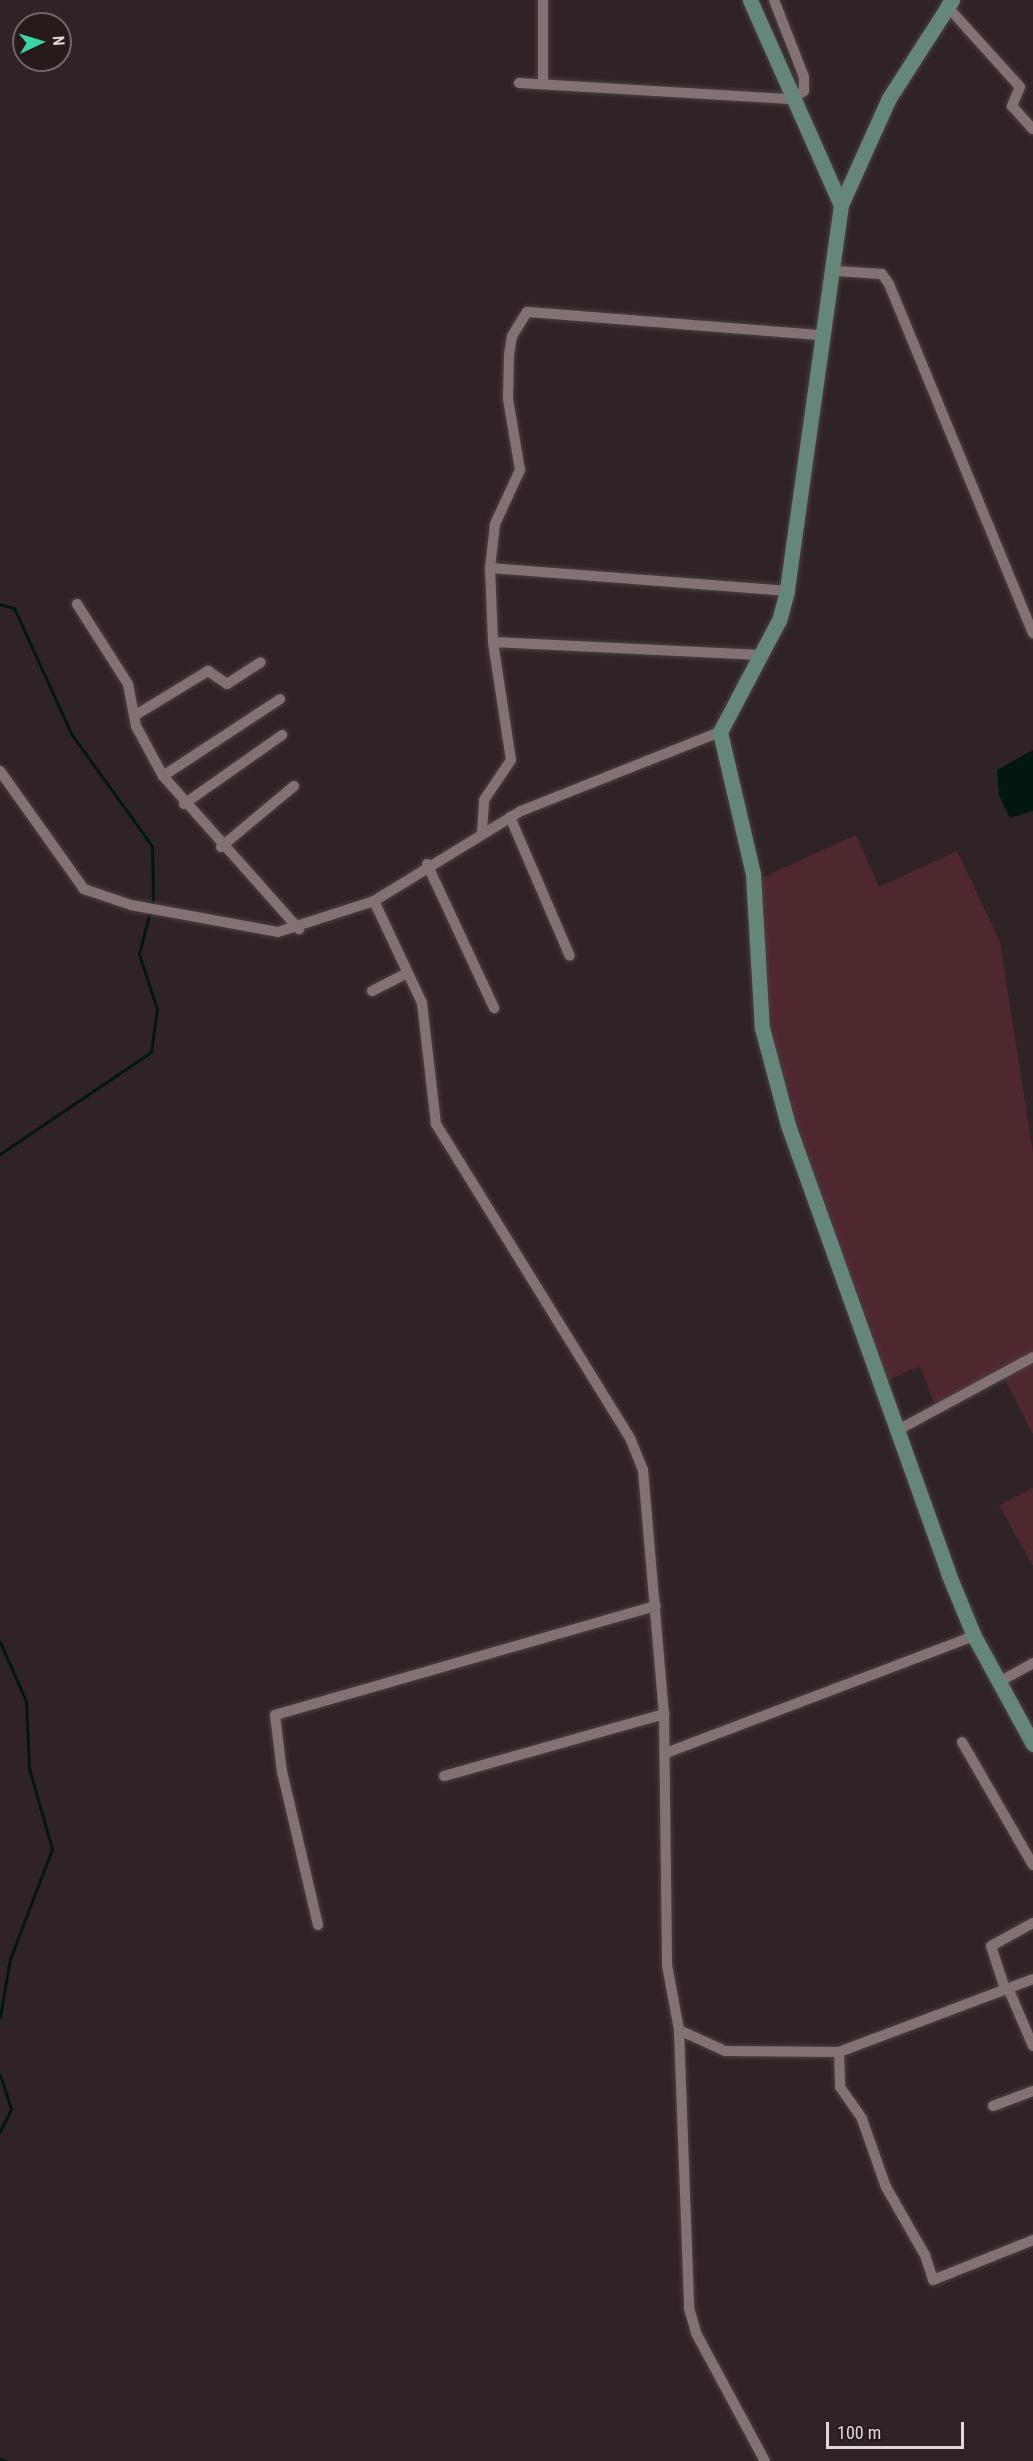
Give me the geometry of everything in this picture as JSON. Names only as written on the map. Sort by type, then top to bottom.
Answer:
[{"type":"street","points":[[543,0],[543,84]]},
{"type":"street","points":[[750,0],[791,99],[841,205]]},
{"type":"street","points":[[519,83],[791,99],[804,91],[804,77],[774,0]]},
{"type":"street","points":[[0,771],[77,883],[131,905],[266,932],[299,929],[374,901],[427,864],[510,817],[720,732],[761,655],[787,591],[820,335],[836,271],[841,205],[889,98],[949,2],[1020,87],[1012,106],[1033,129]]},
{"type":"street","points":[[836,271],[882,274],[889,284],[1033,633]]},
{"type":"street","points":[[482,832],[484,800],[511,760],[493,642],[490,568],[496,514],[520,470],[508,366],[512,336],[527,312],[820,335]]},
{"type":"street","points":[[490,568],[787,591]]},
{"type":"street","points":[[77,604],[128,684],[134,716],[163,776],[221,846],[299,929]]},
{"type":"street","points":[[493,642],[761,655]]},
{"type":"street","points":[[134,716],[208,670],[227,684],[261,662]]},
{"type":"street","points":[[163,776],[280,699]]},
{"type":"street","points":[[720,732],[753,874],[759,1007],[768,1052],[788,1125],[974,1636],[1033,1744]]},
{"type":"street","points":[[184,804],[282,735]]},
{"type":"street","points":[[221,846],[294,786]]},
{"type":"street","points":[[510,817],[570,956]]},
{"type":"street","points":[[427,864],[494,1008]]},
{"type":"street","points":[[374,901],[426,1015],[436,1124],[639,1456],[656,1606],[664,1714],[667,1965],[679,2030],[689,2308],[696,2333],[765,2461]]},
{"type":"street","points":[[372,992],[407,973]]},
{"type":"street","points":[[898,1430],[1033,1357]]},
{"type":"street","points":[[318,1925],[282,1772],[275,1715],[656,1606]]},
{"type":"street","points":[[666,1754],[974,1636]]},
{"type":"street","points":[[999,1682],[1033,1663]]},
{"type":"street","points":[[444,1776],[664,1714]]},
{"type":"street","points":[[962,1742],[1033,1865]]},
{"type":"street","points":[[1033,1923],[991,1946],[1006,1989],[1033,2046]]},
{"type":"street","points":[[679,2030],[725,2051],[839,2052],[1033,1979]]},
{"type":"street","points":[[839,2052],[840,2087],[862,2119],[886,2187],[925,2255],[933,2280],[1033,2240]]},
{"type":"street","points":[[993,2106],[1033,2091]]},
{"type":"shaded area","points":[[1033,750],[1033,811],[1010,818],[999,796],[997,770]]},
{"type":"shaded area","points":[[856,835],[879,887],[957,851],[1000,942],[1033,1153],[1033,1351],[935,1405],[920,1366],[886,1381],[771,1048],[759,879]]},
{"type":"shaded area","points":[[1033,1361],[1033,1434],[1004,1378]]},
{"type":"shaded area","points":[[1033,1488],[1033,1566],[999,1505]]},
{"type":"waterway","points":[[0,604],[14,608],[72,735],[152,846],[153,899],[139,954],[157,1009],[151,1052],[0,1154]]},
{"type":"waterway","points":[[0,1642],[26,1701],[29,1768],[52,1849],[10,1959],[0,2017]]},
{"type":"waterway","points":[[0,2075],[11,2109],[0,2132]]},
{"type":"waterway","points":[[0,2459],[6,2461]]}]
